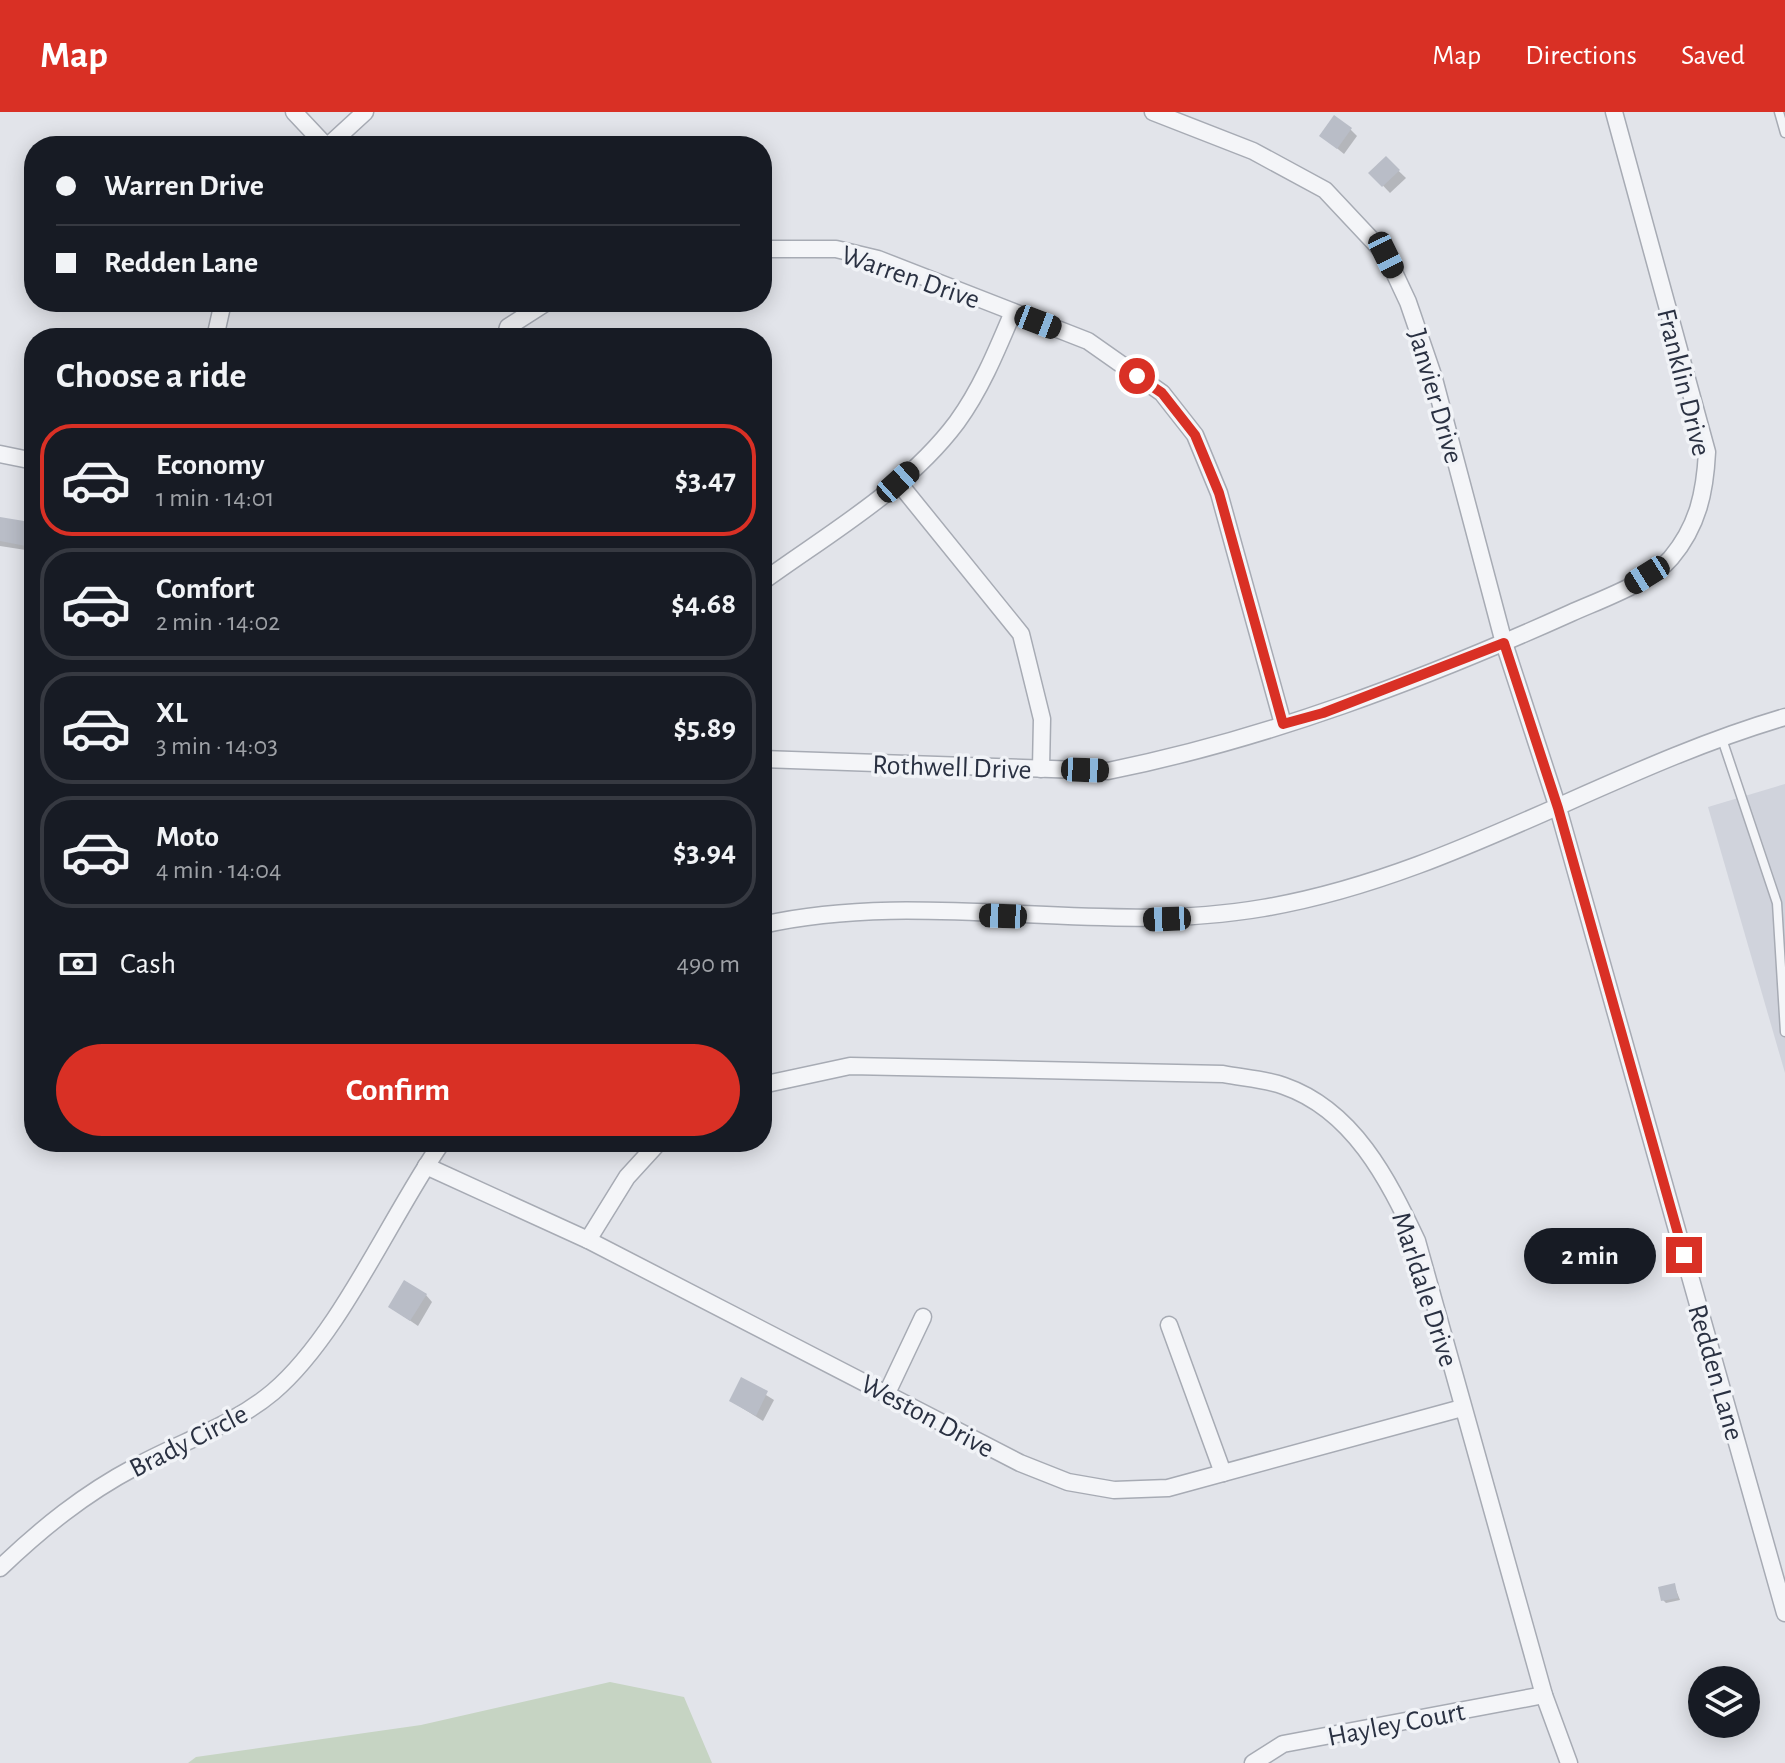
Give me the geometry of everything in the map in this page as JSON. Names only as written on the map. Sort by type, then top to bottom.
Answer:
[{"type":"street","points":[[294,112],[317,136]]},
{"type":"street","points":[[338,136],[365,112]]},
{"type":"street","name":"Janvier Drive","points":[[1153,112],[1253,151],[1313,182],[1325,190],[1386,255],[1408,302],[1433,375],[1504,643],[1558,808]]},
{"type":"street","name":"Franklin Drive","points":[[1504,643],[1625,589],[1669,561],[1691,528],[1704,494],[1707,452],[1614,112]]},
{"type":"street","name":"Warren Drive","points":[[772,249],[836,249],[878,259],[1088,341],[1162,393],[1195,435],[1219,493],[1283,724]]},
{"type":"street","points":[[508,328],[531,312]]},
{"type":"street","points":[[772,575],[898,482],[933,451],[957,421],[984,377],[1013,312]]},
{"type":"street","points":[[0,454],[24,459]]},
{"type":"street","points":[[898,482],[1021,634],[1042,719],[1041,769]]},
{"type":"street","name":"Rothwell Drive","points":[[772,759],[1108,771],[1323,713],[1504,643]]},
{"type":"street","points":[[772,923],[834,913],[883,911],[1122,920],[1246,911],[1304,901],[1394,875],[1558,808],[1721,735],[1785,717]]},
{"type":"street","name":"Redden Lane","points":[[1558,808],[1785,1613]]},
{"type":"street","name":"Marldale Drive","points":[[772,1082],[799,1074],[850,1066],[1223,1074],[1284,1086],[1330,1110],[1355,1135],[1391,1186],[1417,1241],[1544,1695],[1569,1763]]},
{"type":"street","name":"Brady Circle","points":[[0,1568],[49,1523],[106,1482],[210,1433],[244,1414],[274,1391],[299,1367],[323,1335],[435,1152]]},
{"type":"street","points":[[588,1240],[627,1177],[650,1152]]},
{"type":"street","name":"Weston Drive","points":[[426,1166],[588,1240],[1020,1463],[1068,1482],[1114,1490],[1168,1488],[1462,1408]]},
{"type":"street","points":[[887,1393],[923,1317]]},
{"type":"street","points":[[1169,1325],[1223,1473]]},
{"type":"street","name":"Hayley Court","points":[[1253,1763],[1283,1744],[1544,1695]]},
{"type":"lane","points":[[1779,112],[1785,133]]},
{"type":"lane","points":[[1721,735],[1777,903],[1785,1032]]},
{"type":"shaded area","points":[[1785,784],[1785,1073],[1708,807]]},
{"type":"green space","points":[[610,1682],[684,1697],[712,1763],[188,1763],[196,1757],[421,1725]]},
{"type":"building","points":[[1334,115],[1352,128],[1337,149],[1319,136]]},
{"type":"building","points":[[1386,156],[1400,170],[1382,187],[1368,173]]},
{"type":"building","points":[[0,517],[24,521],[24,546],[0,541]]},
{"type":"building","points":[[404,1280],[427,1294],[410,1321],[388,1307]]},
{"type":"building","points":[[741,1377],[768,1391],[756,1416],[729,1401]]},
{"type":"building","points":[[1675,1583],[1678,1598],[1661,1601],[1658,1587]]},
{"type":"route","points":[[1137,376],[1162,393],[1195,435],[1219,493],[1283,724],[1323,713],[1504,643],[1558,808],[1684,1255]]}]
